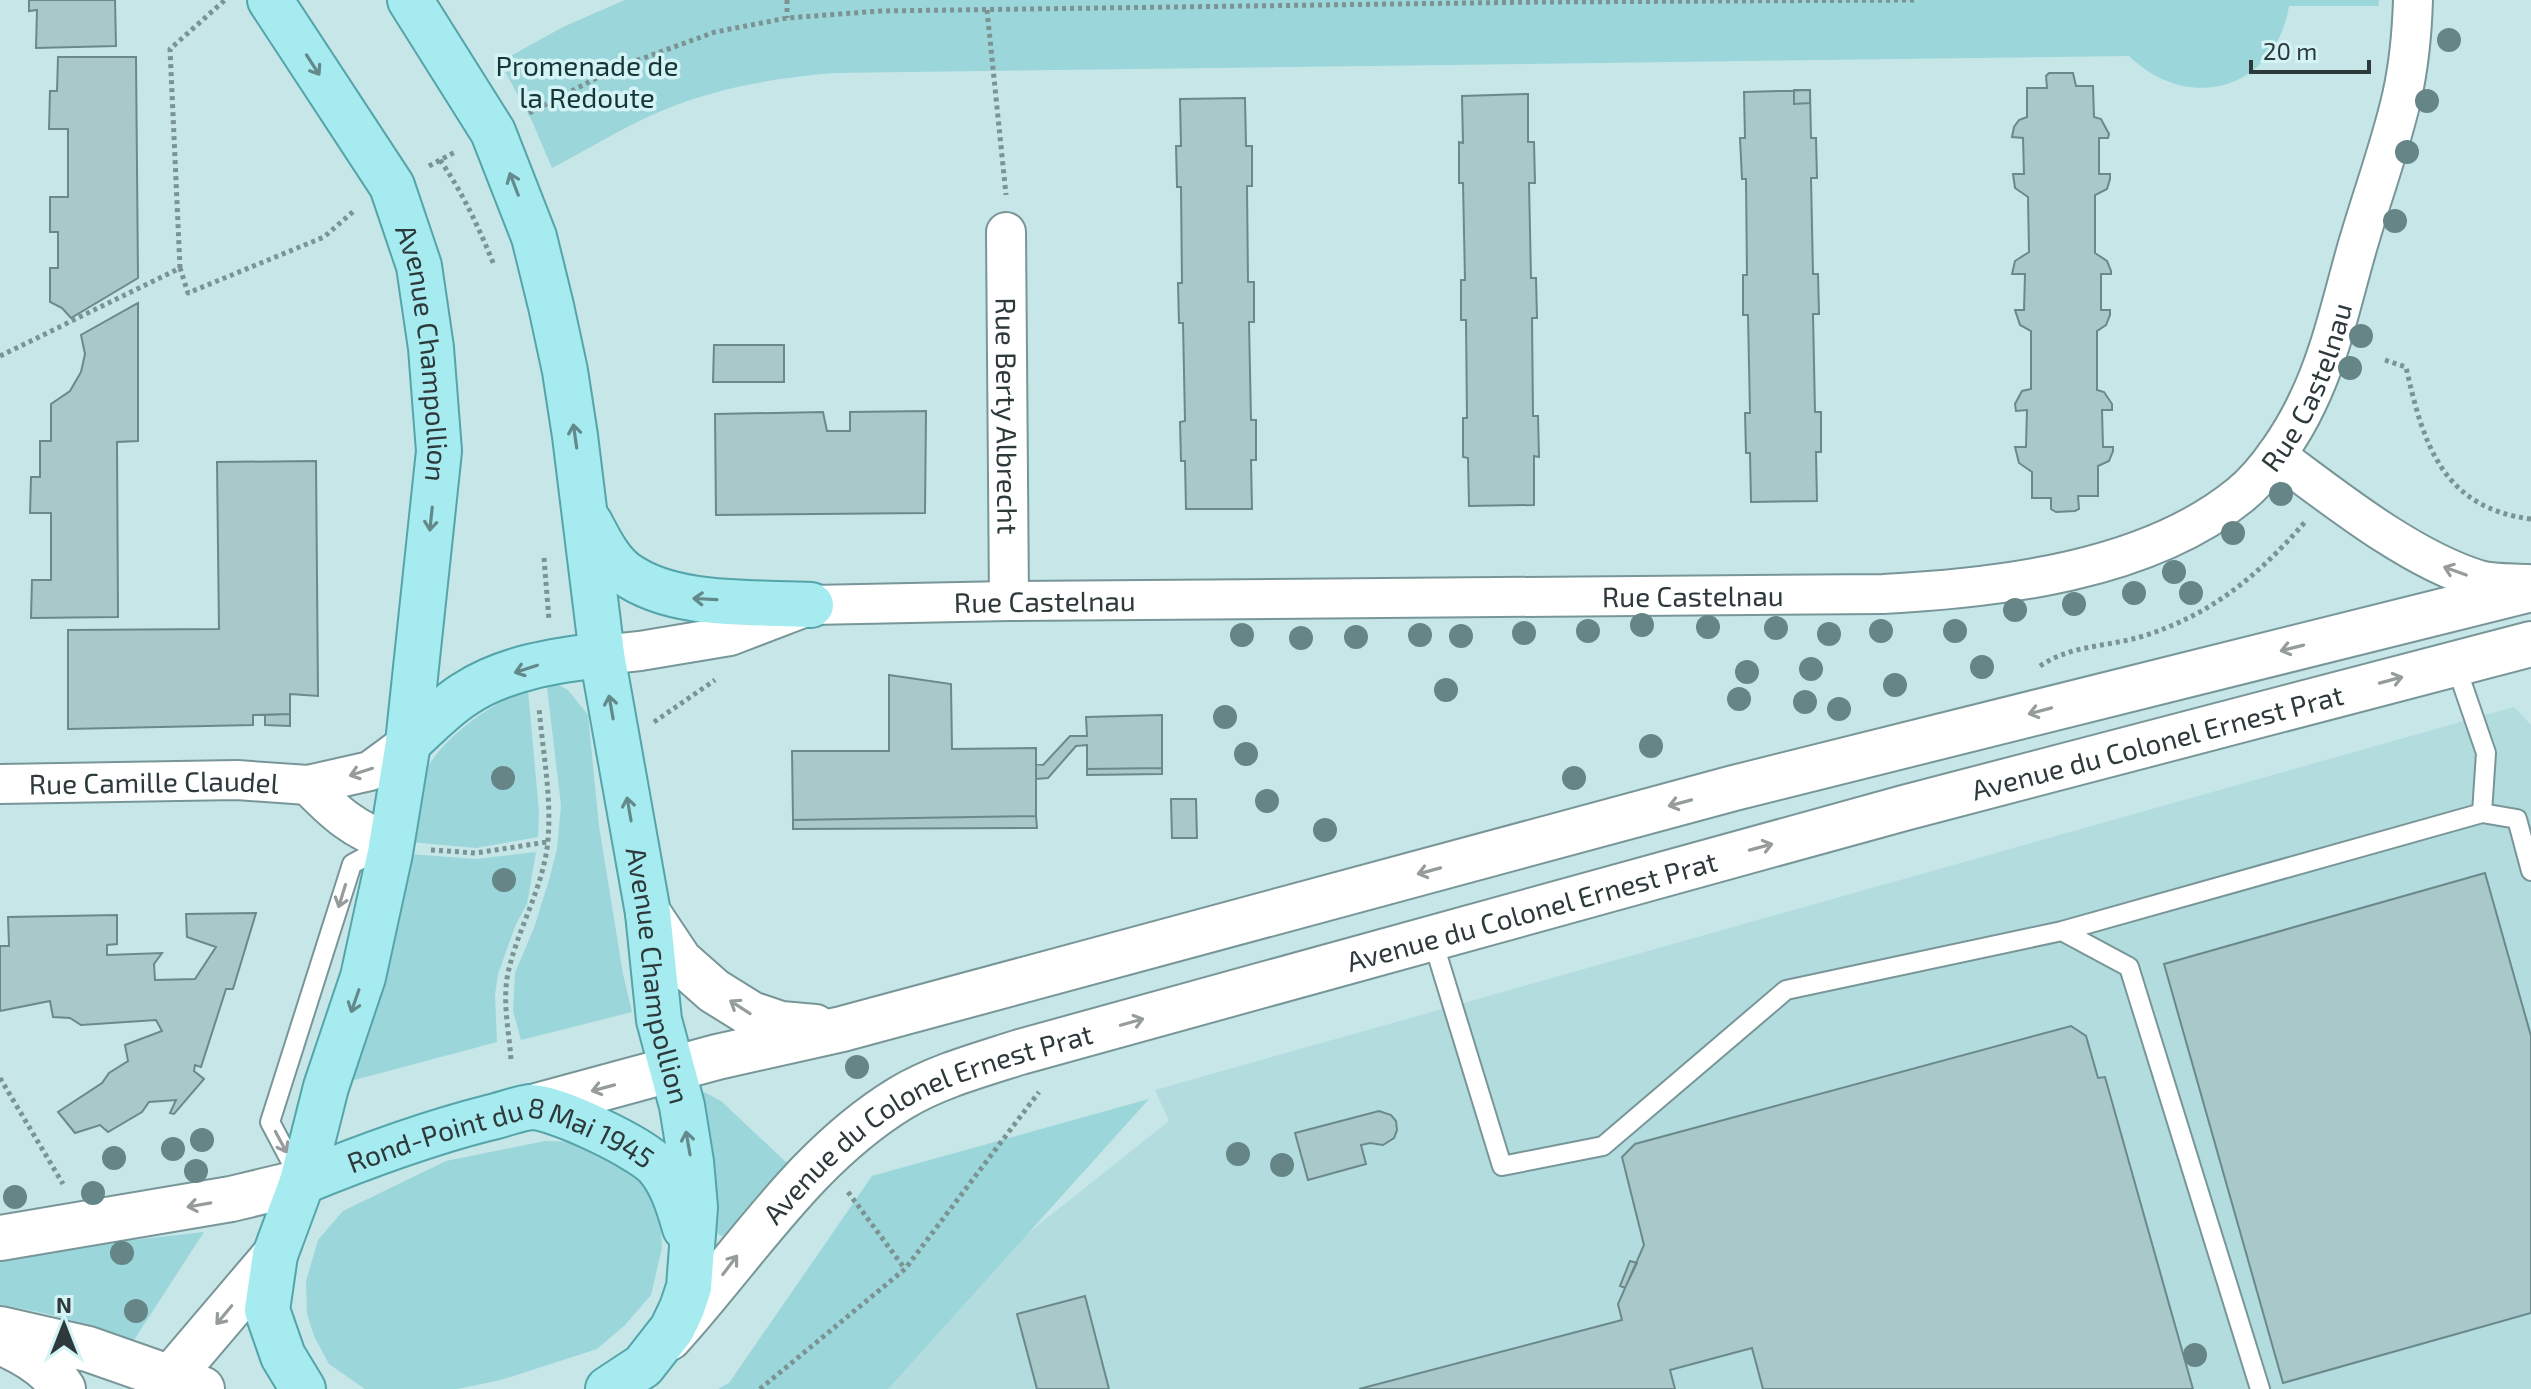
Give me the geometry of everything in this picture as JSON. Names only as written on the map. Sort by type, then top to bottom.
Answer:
[{"type":"main road","name":"Avenue Champollion","points":[[270,0],[392,186],[419,266],[431,348],[439,451],[408,743],[391,843],[363,977],[326,1087],[302,1182]]},
{"type":"main road","name":"Avenue Champollion","points":[[410,0],[493,132],[534,237],[565,371],[602,655],[648,913],[659,1020],[673,1069],[691,1162],[695,1207],[691,1248]]},
{"type":"main road","points":[[585,513],[604,549],[623,572],[647,586],[691,599],[811,605]]},
{"type":"main road","name":"Avenue du Colonel Ernest Prat","points":[[533,1107],[673,1069],[842,1029],[1734,788],[2531,587]]},
{"type":"main road","name":"Avenue du Colonel Ernest Prat","points":[[626,1378],[708,1296],[773,1213],[821,1163],[863,1125],[902,1098],[958,1071],[1904,808],[2531,644]]},
{"type":"main road","points":[[408,743],[464,694],[491,680],[536,666],[602,655]]},
{"type":"main road","points":[[648,913],[680,961],[714,991],[751,1014],[781,1024],[842,1029]]},
{"type":"main road","name":"Rond-Point du 8 Mai 1945","points":[[303,1389],[283,1356],[267,1310],[275,1255],[302,1182],[465,1124],[533,1107],[586,1124],[620,1140],[657,1166],[677,1200],[691,1248],[689,1287],[672,1329],[626,1378]]},
{"type":"main road","points":[[0,1238],[231,1199],[302,1182]]},
{"type":"main road","points":[[0,1329],[126,1361],[177,1386],[275,1255]]},
{"type":"main road","points":[[0,1342],[36,1361],[63,1389]]},
{"type":"street","name":"Rue Castelnau","points":[[602,655],[730,636],[811,605],[1852,594],[1953,590],[2021,580],[2113,560],[2182,534],[2239,496],[2276,455],[2307,404],[2329,347],[2403,93],[2413,0]]},
{"type":"street","name":"Rue Berty Albrecht","points":[[1006,232],[1009,601]]},
{"type":"street","points":[[2276,455],[2372,524],[2441,566],[2482,581],[2531,587]]},
{"type":"street","name":"Rue Camille Claudel","points":[[0,784],[237,780],[308,785],[370,771],[408,743]]},
{"type":"street","name":"Rue Camille Claudel","points":[[308,785],[349,824],[391,843]]},
{"type":"lane","points":[[2455,663],[2486,753],[2482,813]]},
{"type":"lane","points":[[1432,938],[1502,1166],[1603,1146],[1786,990],[2062,931],[2482,813],[2517,819],[2531,871]]},
{"type":"lane","points":[[2062,931],[2129,967],[2260,1389]]},
{"type":"path","points":[[225,0],[170,49],[180,268],[188,293],[324,237],[356,209]]},
{"type":"path","points":[[787,0],[787,18]]},
{"type":"path","points":[[880,0],[880,11]]},
{"type":"path","points":[[527,114],[630,63],[715,32],[787,18],[880,11],[1540,1],[1914,0]]},
{"type":"path","points":[[987,10],[1006,193],[1006,232]]},
{"type":"path","points":[[418,171],[464,147]]},
{"type":"path","points":[[440,160],[480,228],[495,267]]},
{"type":"path","points":[[0,356],[180,268]]},
{"type":"path","points":[[2385,360],[2406,367],[2423,432],[2439,466],[2468,498],[2497,511],[2531,519]]},
{"type":"path","points":[[2013,718],[2015,693],[2036,669],[2052,657],[2162,630],[2233,593],[2286,544],[2326,492]]},
{"type":"path","points":[[511,1059],[506,991],[508,974],[542,875],[550,803],[536,666],[550,618],[543,544]]},
{"type":"path","points":[[652,724],[723,676]]},
{"type":"path","points":[[391,843],[476,853],[547,842]]},
{"type":"path","points":[[760,1389],[905,1269],[1081,1037]]},
{"type":"path","points":[[0,1078],[87,1225]]},
{"type":"path","points":[[843,1185],[905,1269]]},
{"type":"shaded area","points":[[2514,707],[2531,725],[2531,1389],[876,1389],[855,1371],[1169,1121],[1155,1090]]},
{"type":"green space","name":"Promenade de la Redoute","points":[[625,0],[2379,0],[2378,6],[2289,6],[2281,35],[2267,57],[2248,74],[2226,84],[2202,88],[2177,84],[2153,74],[2129,56],[835,73],[764,82],[695,99],[638,122],[552,168],[532,121],[500,62],[563,27]]},
{"type":"green space","points":[[557,684],[568,690],[588,715],[599,826],[632,1012],[521,1040],[513,1011],[515,973],[534,928],[557,849],[561,805],[547,687]]},
{"type":"green space","points":[[528,690],[539,812],[538,837],[476,848],[410,842],[418,790],[431,762],[468,724],[499,703]]},
{"type":"green space","points":[[536,852],[527,904],[516,924],[498,974],[495,995],[497,1042],[347,1082],[409,854],[476,859]]},
{"type":"green space","points":[[704,1092],[721,1101],[787,1163],[753,1201],[731,1236],[714,1232],[695,1096]]},
{"type":"green space","points":[[1149,1099],[888,1389],[718,1389],[729,1383],[872,1176]]},
{"type":"green space","points":[[545,1141],[580,1142],[634,1167],[660,1210],[662,1248],[651,1295],[625,1325],[597,1349],[501,1380],[457,1389],[365,1389],[329,1364],[314,1336],[307,1314],[306,1281],[318,1240],[343,1211],[446,1161]]},
{"type":"green space","points":[[204,1232],[132,1343],[68,1319],[0,1305],[0,1255]]},
{"type":"building","points":[[29,0],[115,0],[116,46],[36,48],[37,10],[29,11]]},
{"type":"building","points":[[58,57],[136,57],[138,278],[71,318],[62,308],[50,302],[50,268],[58,268],[58,232],[50,232],[50,197],[68,197],[68,129],[49,129],[50,91],[57,91]]},
{"type":"building","points":[[2049,73],[2073,73],[2076,86],[2093,86],[2094,117],[2101,119],[2109,134],[2108,138],[2099,138],[2099,174],[2110,174],[2107,189],[2095,195],[2095,253],[2107,261],[2111,271],[2111,274],[2101,274],[2101,310],[2110,310],[2110,315],[2106,325],[2097,331],[2097,390],[2104,392],[2112,404],[2112,410],[2102,410],[2103,447],[2113,447],[2113,451],[2109,461],[2098,466],[2098,496],[2078,496],[2079,509],[2056,512],[2051,509],[2051,498],[2032,498],[2032,472],[2019,463],[2015,447],[2026,447],[2027,410],[2016,411],[2015,404],[2022,391],[2031,389],[2031,331],[2020,325],[2015,310],[2024,310],[2025,274],[2012,274],[2015,261],[2029,252],[2028,197],[2015,188],[2013,174],[2024,174],[2023,138],[2012,137],[2019,120],[2027,117],[2027,88],[2047,88],[2046,76]]},
{"type":"building","points":[[1794,90],[1810,90],[1810,103],[1794,104]]},
{"type":"building","points":[[1810,90],[1811,138],[1816,138],[1817,178],[1811,178],[1813,274],[1818,274],[1819,314],[1813,314],[1815,412],[1821,412],[1821,452],[1816,452],[1817,501],[1751,502],[1745,413],[1750,413],[1748,315],[1743,315],[1743,275],[1747,275],[1746,179],[1742,179],[1740,138],[1745,138],[1744,92]]},
{"type":"building","points":[[1528,94],[1528,142],[1534,142],[1535,183],[1529,183],[1531,278],[1536,278],[1537,318],[1532,318],[1533,416],[1538,416],[1539,457],[1534,456],[1534,505],[1469,506],[1468,458],[1463,457],[1463,418],[1467,418],[1466,320],[1461,320],[1461,280],[1465,280],[1463,183],[1459,183],[1459,142],[1463,143],[1462,96]]},
{"type":"building","points":[[1245,98],[1246,146],[1252,146],[1252,186],[1247,186],[1248,282],[1254,282],[1254,322],[1249,322],[1251,420],[1256,420],[1256,460],[1251,460],[1252,509],[1186,509],[1180,422],[1185,421],[1183,323],[1179,323],[1178,283],[1182,283],[1181,187],[1177,187],[1176,146],[1181,146],[1180,99]]},
{"type":"building","points":[[138,303],[138,441],[117,442],[118,617],[31,618],[32,580],[51,580],[51,513],[30,513],[31,477],[40,477],[40,441],[51,441],[51,404],[70,391],[81,372],[85,354],[81,335]]},
{"type":"building","points":[[714,345],[784,345],[784,382],[713,382]]},
{"type":"building","points":[[926,411],[925,513],[716,515],[715,414],[823,412],[827,431],[850,431],[850,412]]},
{"type":"building","points":[[316,461],[318,696],[290,694],[290,714],[253,715],[253,725],[68,729],[68,630],[219,629],[217,462]]},
{"type":"building","points":[[889,675],[951,684],[952,749],[1036,748],[1036,816],[793,820],[792,751],[889,751]]},
{"type":"building","points":[[290,714],[290,726],[265,725],[265,715]]},
{"type":"building","points":[[1162,715],[1162,768],[1087,769],[1087,745],[1076,746],[1048,778],[1036,779],[1036,764],[1043,765],[1070,736],[1087,736],[1086,717]]},
{"type":"building","points":[[1162,768],[1162,774],[1087,775],[1087,769]]},
{"type":"building","points":[[1171,799],[1196,799],[1197,838],[1172,838]]},
{"type":"building","points":[[1036,816],[1037,828],[793,829],[793,820]]},
{"type":"building","points":[[2485,873],[2531,1036],[2531,1313],[2283,1383],[2164,964]]},
{"type":"building","points":[[256,913],[233,989],[226,989],[201,1067],[195,1065],[194,1071],[204,1079],[174,1114],[170,1113],[176,1100],[149,1102],[142,1112],[108,1132],[100,1125],[75,1133],[58,1112],[102,1083],[109,1073],[128,1061],[125,1045],[162,1031],[156,1020],[81,1025],[70,1018],[53,1017],[50,1001],[0,1011],[0,946],[9,946],[8,917],[117,915],[117,944],[107,945],[107,955],[162,953],[154,964],[155,980],[195,979],[216,947],[187,937],[186,914]]},
{"type":"building","points":[[2071,1026],[2086,1036],[2098,1078],[2105,1077],[2193,1389],[1763,1389],[1752,1348],[1670,1370],[1675,1389],[1359,1389],[1622,1320],[1618,1304],[1644,1245],[1622,1157],[1635,1144]]},
{"type":"building","points":[[1379,1111],[1391,1115],[1396,1121],[1394,1138],[1383,1145],[1361,1145],[1366,1164],[1308,1180],[1295,1133]]},
{"type":"building","points":[[1630,1261],[1637,1263],[1625,1288],[1620,1286]]},
{"type":"building","points":[[1085,1296],[1109,1389],[1037,1389],[1017,1314]]}]
